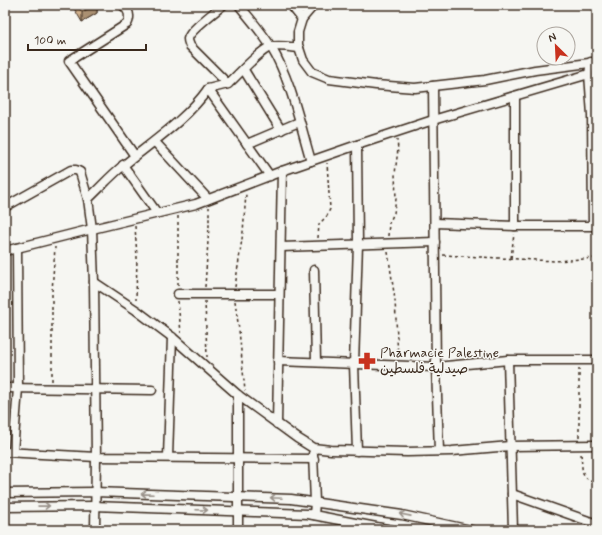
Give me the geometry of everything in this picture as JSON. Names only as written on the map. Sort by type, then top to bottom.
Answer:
[{"type":"street","points":[[122,5],[127,8],[129,14],[129,21],[127,24],[69,61],[135,156]]},
{"type":"street","points":[[223,5],[192,32],[188,38],[188,42],[190,46],[228,84]]},
{"type":"street","points":[[239,5],[271,47],[287,82],[311,161]]},
{"type":"street","points":[[292,5],[302,19]]},
{"type":"street","points":[[314,5],[302,19],[297,36],[298,48],[303,60],[312,72],[330,79],[415,88],[485,80],[535,70],[594,62]]},
{"type":"street","points":[[88,199],[123,165],[154,142],[201,100],[208,89],[228,84],[258,56],[271,47],[298,48]]},
{"type":"street","points":[[435,223],[514,226],[595,226],[595,115],[589,74],[594,62]]},
{"type":"street","points":[[244,70],[281,130]]},
{"type":"street","points":[[5,251],[134,218],[196,204],[282,171],[357,145],[433,120],[589,74]]},
{"type":"street","points":[[433,86],[436,367],[439,452]]},
{"type":"street","points":[[208,89],[270,176]]},
{"type":"street","points":[[514,226],[515,96]]},
{"type":"street","points":[[248,144],[299,122]]},
{"type":"street","points":[[154,142],[208,199]]},
{"type":"street","points":[[357,145],[358,244],[354,364],[357,451]]},
{"type":"street","points":[[123,165],[157,213]]},
{"type":"street","points":[[5,207],[71,170],[80,172],[88,199],[92,229],[96,457],[94,492],[95,530]]},
{"type":"street","points":[[277,424],[282,171]]},
{"type":"street","points":[[280,247],[435,242]]},
{"type":"street","points":[[17,248],[18,388],[9,452],[96,457],[314,459]]},
{"type":"street","points":[[314,270],[316,362]]},
{"type":"street","points":[[94,282],[136,310],[172,337],[238,395],[313,448],[357,451],[439,452],[510,446],[597,445]]},
{"type":"street","points":[[178,294],[279,294]]},
{"type":"street","points":[[168,458],[172,337]]},
{"type":"street","points":[[278,361],[436,367],[508,360],[597,360]]},
{"type":"street","points":[[508,360],[513,530]]},
{"type":"street","points":[[5,388],[152,390]]},
{"type":"street","points":[[238,395],[238,530]]},
{"type":"street","points":[[313,448],[314,515]]},
{"type":"street","points":[[5,493],[94,492],[291,499],[402,515],[443,527],[471,530]]},
{"type":"street","points":[[512,494],[597,524]]},
{"type":"street","points":[[5,507],[94,506],[314,515],[392,530]]},
{"type":"path","points":[[317,246],[319,224],[327,216],[330,209],[327,155]]},
{"type":"path","points":[[208,199],[209,226],[204,294],[208,369]]},
{"type":"path","points":[[178,208],[178,294],[181,345]]},
{"type":"path","points":[[134,218],[137,258],[136,310]]},
{"type":"path","points":[[511,258],[514,226]]},
{"type":"path","points":[[52,389],[52,292],[55,238]]},
{"type":"path","points":[[435,255],[555,261],[597,258]]},
{"type":"path","points":[[579,360],[580,445],[584,476],[588,480],[597,484]]},
{"type":"building","points":[[77,5],[95,5],[82,12]]},
{"type":"place","name":"Pharmacie Palestine صيدلية فلسطين","points":[[367,361]]}]
